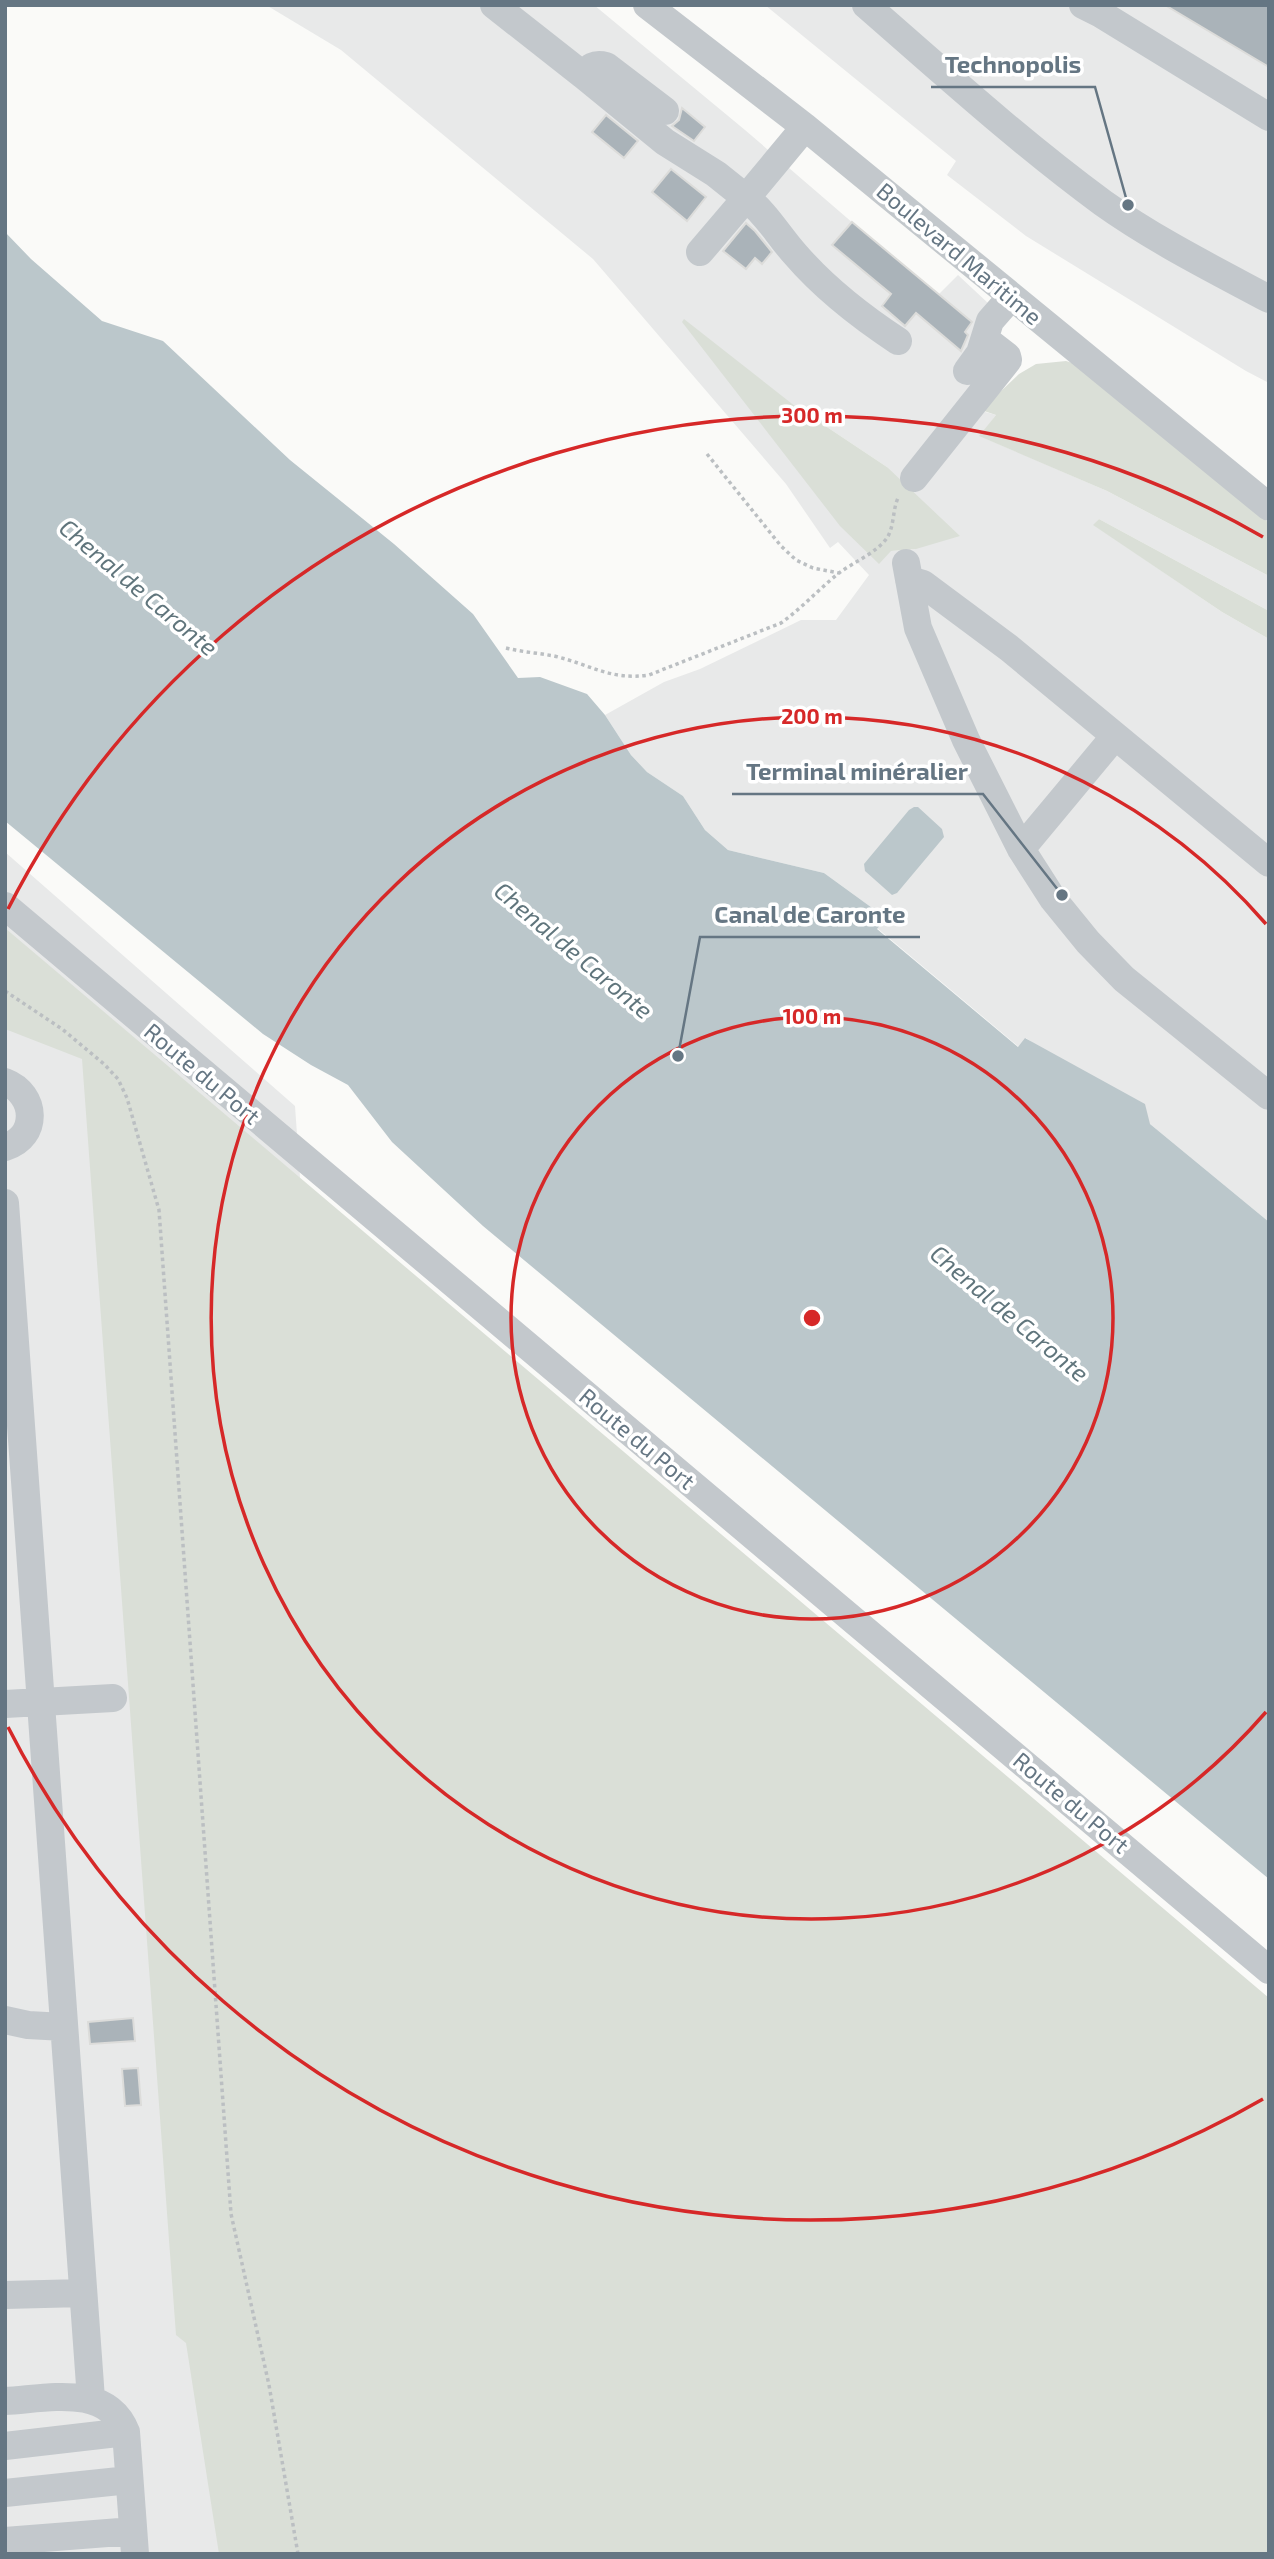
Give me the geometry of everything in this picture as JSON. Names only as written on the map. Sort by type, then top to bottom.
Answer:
[{"type":"street","points":[[494,5],[665,142],[716,174],[760,208],[796,255],[853,311],[898,341]]},
{"type":"street","name":"Boulevard Maritime","points":[[647,5],[805,127],[1269,507]]},
{"type":"street","points":[[866,5],[1032,149],[1105,204],[1178,251],[1269,299]]},
{"type":"street","points":[[1083,5],[1269,117]]},
{"type":"street","points":[[583,75],[592,65],[606,66],[665,111]]},
{"type":"street","points":[[700,253],[805,127]]},
{"type":"street","points":[[967,371],[980,353],[990,321],[1011,297]]},
{"type":"street","points":[[914,478],[1008,360],[1007,356],[985,339]]},
{"type":"street","points":[[1269,863],[1009,648],[907,571],[918,628],[966,740],[1021,849],[1054,899],[1088,942],[1124,979],[1269,1096]]},
{"type":"street","points":[[1021,849],[1115,736]]},
{"type":"street","name":"Route du Port","points":[[5,906],[1269,1970]]},
{"type":"street","points":[[5,1082],[18,1088],[25,1097],[31,1118],[21,1139],[5,1147]]},
{"type":"street","points":[[5,1203],[91,2399]]},
{"type":"street","points":[[5,1704],[113,1698]]},
{"type":"street","points":[[5,2020],[29,2025],[64,2027]]},
{"type":"street","points":[[5,2295],[83,2293]]},
{"type":"street","points":[[5,2401],[83,2397],[111,2409],[121,2420],[126,2432],[134,2542],[5,2541]]},
{"type":"street","points":[[5,2446],[126,2432]]},
{"type":"street","points":[[5,2493],[129,2480]]},
{"type":"path","points":[[707,454],[781,546],[796,560],[813,568],[839,573]]},
{"type":"path","points":[[506,648],[555,657],[615,677],[631,678],[649,676],[781,623],[839,573],[887,538],[892,527],[895,503],[914,478]]},
{"type":"path","points":[[5,991],[62,1029],[118,1079],[127,1098],[159,1210],[231,2214],[264,2358],[298,2554]]},
{"type":"shaded area","points":[[266,5],[594,5],[745,130],[933,292],[939,294],[958,275],[1004,318],[988,362],[957,404],[996,415],[980,436],[1107,491],[1269,576],[1269,611],[1099,519],[1094,525],[1222,612],[1269,639],[1269,1222],[1150,1124],[1026,1038],[1019,1047],[877,928],[886,918],[824,873],[728,850],[705,830],[683,796],[647,772],[631,755],[605,715],[664,682],[700,669],[801,620],[836,620],[869,575],[838,542],[830,548],[786,484],[593,259],[341,50]],"holes":[[[791,403],[887,467],[916,549],[891,551]]]},
{"type":"shaded area","points":[[765,5],[1269,5],[1269,383],[1026,236],[947,175],[956,161]]},
{"type":"shaded area","points":[[684,319],[791,403],[887,467],[960,536],[916,549],[891,551],[879,564],[840,526],[682,322]]},
{"type":"shaded area","points":[[1066,361],[1076,364],[1269,523],[1269,576],[1107,491],[979,436],[996,415],[981,410],[1019,374],[1036,364]]},
{"type":"shaded area","points":[[1099,519],[1269,611],[1269,639],[1222,612],[1093,525]]},
{"type":"shaded area","points":[[5,852],[295,1106],[397,2554],[5,2554]]},
{"type":"shaded area","points":[[5,928],[1269,1998],[1269,2554],[219,2554],[186,2343],[176,2335],[82,1059],[5,1029]]},
{"type":"water","name":"Chenal de Caronte","points":[[5,232],[31,259],[102,321],[163,341],[290,460],[394,544],[473,614],[518,678],[540,677],[587,694],[605,715],[631,755],[647,772],[683,796],[705,830],[728,850],[824,873],[886,918],[877,929],[1018,1047],[1025,1038],[1145,1104],[1150,1124],[1269,1222],[1269,1879],[483,1226],[392,1142],[348,1085],[263,1034],[5,821]]},
{"type":"water","points":[[914,807],[918,807],[942,829],[944,837],[897,893],[892,895],[865,871],[864,864]]},
{"type":"building","points":[[1165,5],[1269,5],[1269,67]]},
{"type":"building","points":[[682,108],[705,127],[694,141],[672,126],[679,120]]},
{"type":"building","points":[[606,115],[638,141],[624,158],[592,132]]},
{"type":"building","points":[[671,169],[706,197],[687,221],[652,192]]},
{"type":"building","points":[[852,222],[972,322],[965,332],[968,335],[961,351],[916,313],[905,326],[882,306],[891,294],[832,245]]},
{"type":"building","points":[[746,223],[772,252],[762,264],[755,258],[746,269],[723,251]]},
{"type":"building","points":[[133,2018],[135,2041],[90,2044],[88,2022]]},
{"type":"building","points":[[138,2068],[141,2105],[125,2106],[122,2069]]},
{"type":"place","name":"Technopolis","points":[[1128,205]]},
{"type":"place","name":"Terminal minéralier","points":[[1062,895]]},
{"type":"place","name":"Canal de Caronte","points":[[678,1056]]}]
